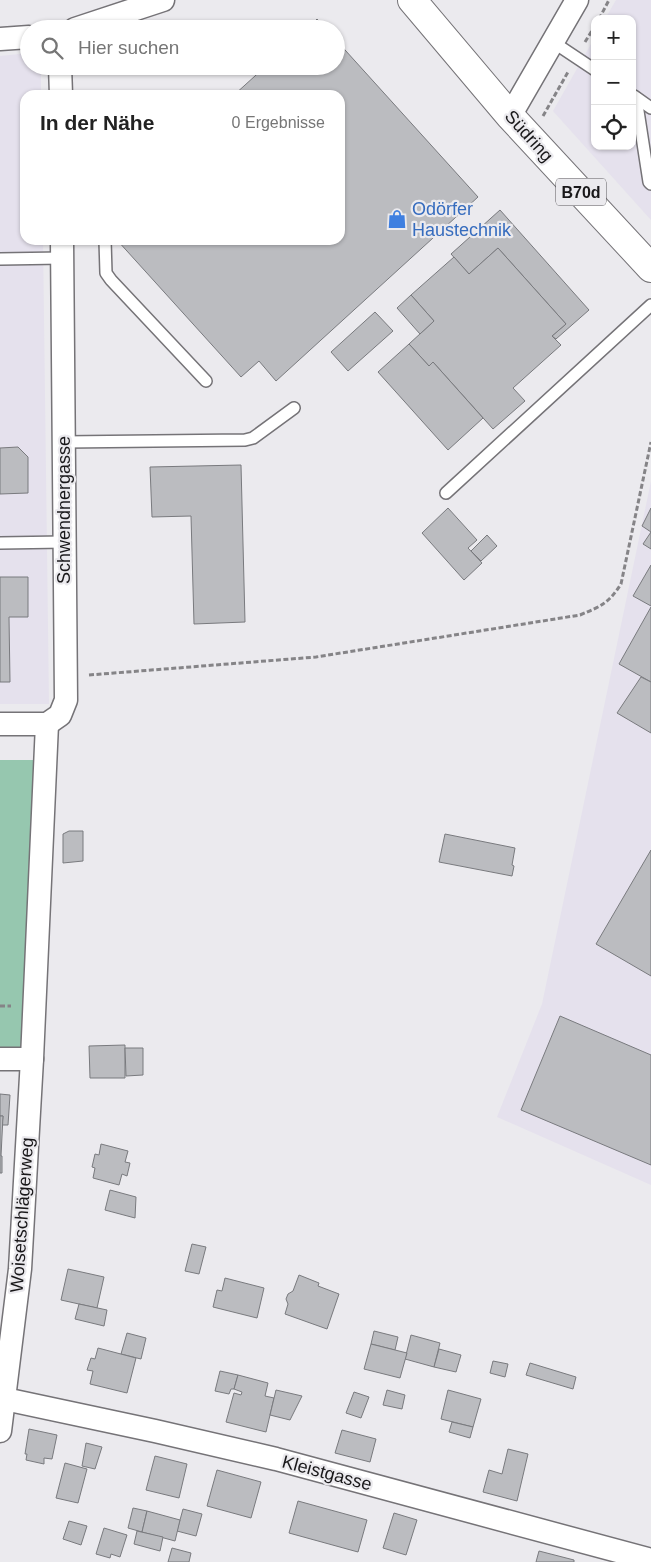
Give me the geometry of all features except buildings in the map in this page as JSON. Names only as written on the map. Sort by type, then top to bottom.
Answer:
[{"type":"main road","name":"Südring","points":[[412,0],[510,116],[651,268]]},
{"type":"street","points":[[102,20],[163,0]]},
{"type":"street","points":[[510,116],[577,0]]},
{"type":"street","points":[[0,39],[20,38]]},
{"type":"street","points":[[60,75],[61,90]]},
{"type":"street","name":"Schwendnergasse","points":[[46,724],[60,715],[66,700],[62,249]]},
{"type":"street","points":[[0,724],[46,724]]},
{"type":"street","name":"Woisetschlägerweg","points":[[0,1431],[2,1399],[20,1268],[32,1059],[46,724]]},
{"type":"street","points":[[0,1059],[32,1059]]},
{"type":"street","name":"Kleistgasse","points":[[2,1399],[276,1459],[651,1560]]},
{"type":"lane","points":[[553,42],[591,67]]},
{"type":"lane","points":[[636,98],[651,108]]},
{"type":"lane","points":[[635,105],[649,182],[651,184]]},
{"type":"lane","points":[[104,245],[106,272],[111,280],[206,381]]},
{"type":"lane","points":[[0,259],[62,249]]},
{"type":"lane","points":[[446,493],[651,306]]},
{"type":"lane","points":[[64,442],[245,440],[253,438],[294,408]]},
{"type":"lane","points":[[0,543],[64,542]]},
{"type":"path","points":[[601,15],[609,0]]},
{"type":"path","points":[[66,677],[316,657],[580,615],[602,605],[612,597],[620,584],[651,442]]},
{"type":"shaded area","points":[[616,0],[651,0],[651,220],[553,111],[591,44],[591,150],[636,150],[636,15],[607,15]]},
{"type":"shaded area","points":[[20,54],[20,75],[41,75],[41,90],[20,90],[20,245],[43,245],[49,704],[0,704],[0,56]]},
{"type":"shaded area","points":[[651,481],[651,1185],[497,1117],[542,1004]]},
{"type":"green space","points":[[0,760],[37,760],[22,1049],[0,1049]]},
{"type":"place","name":"Odörfer Haustechnik","points":[[397,219]]}]
